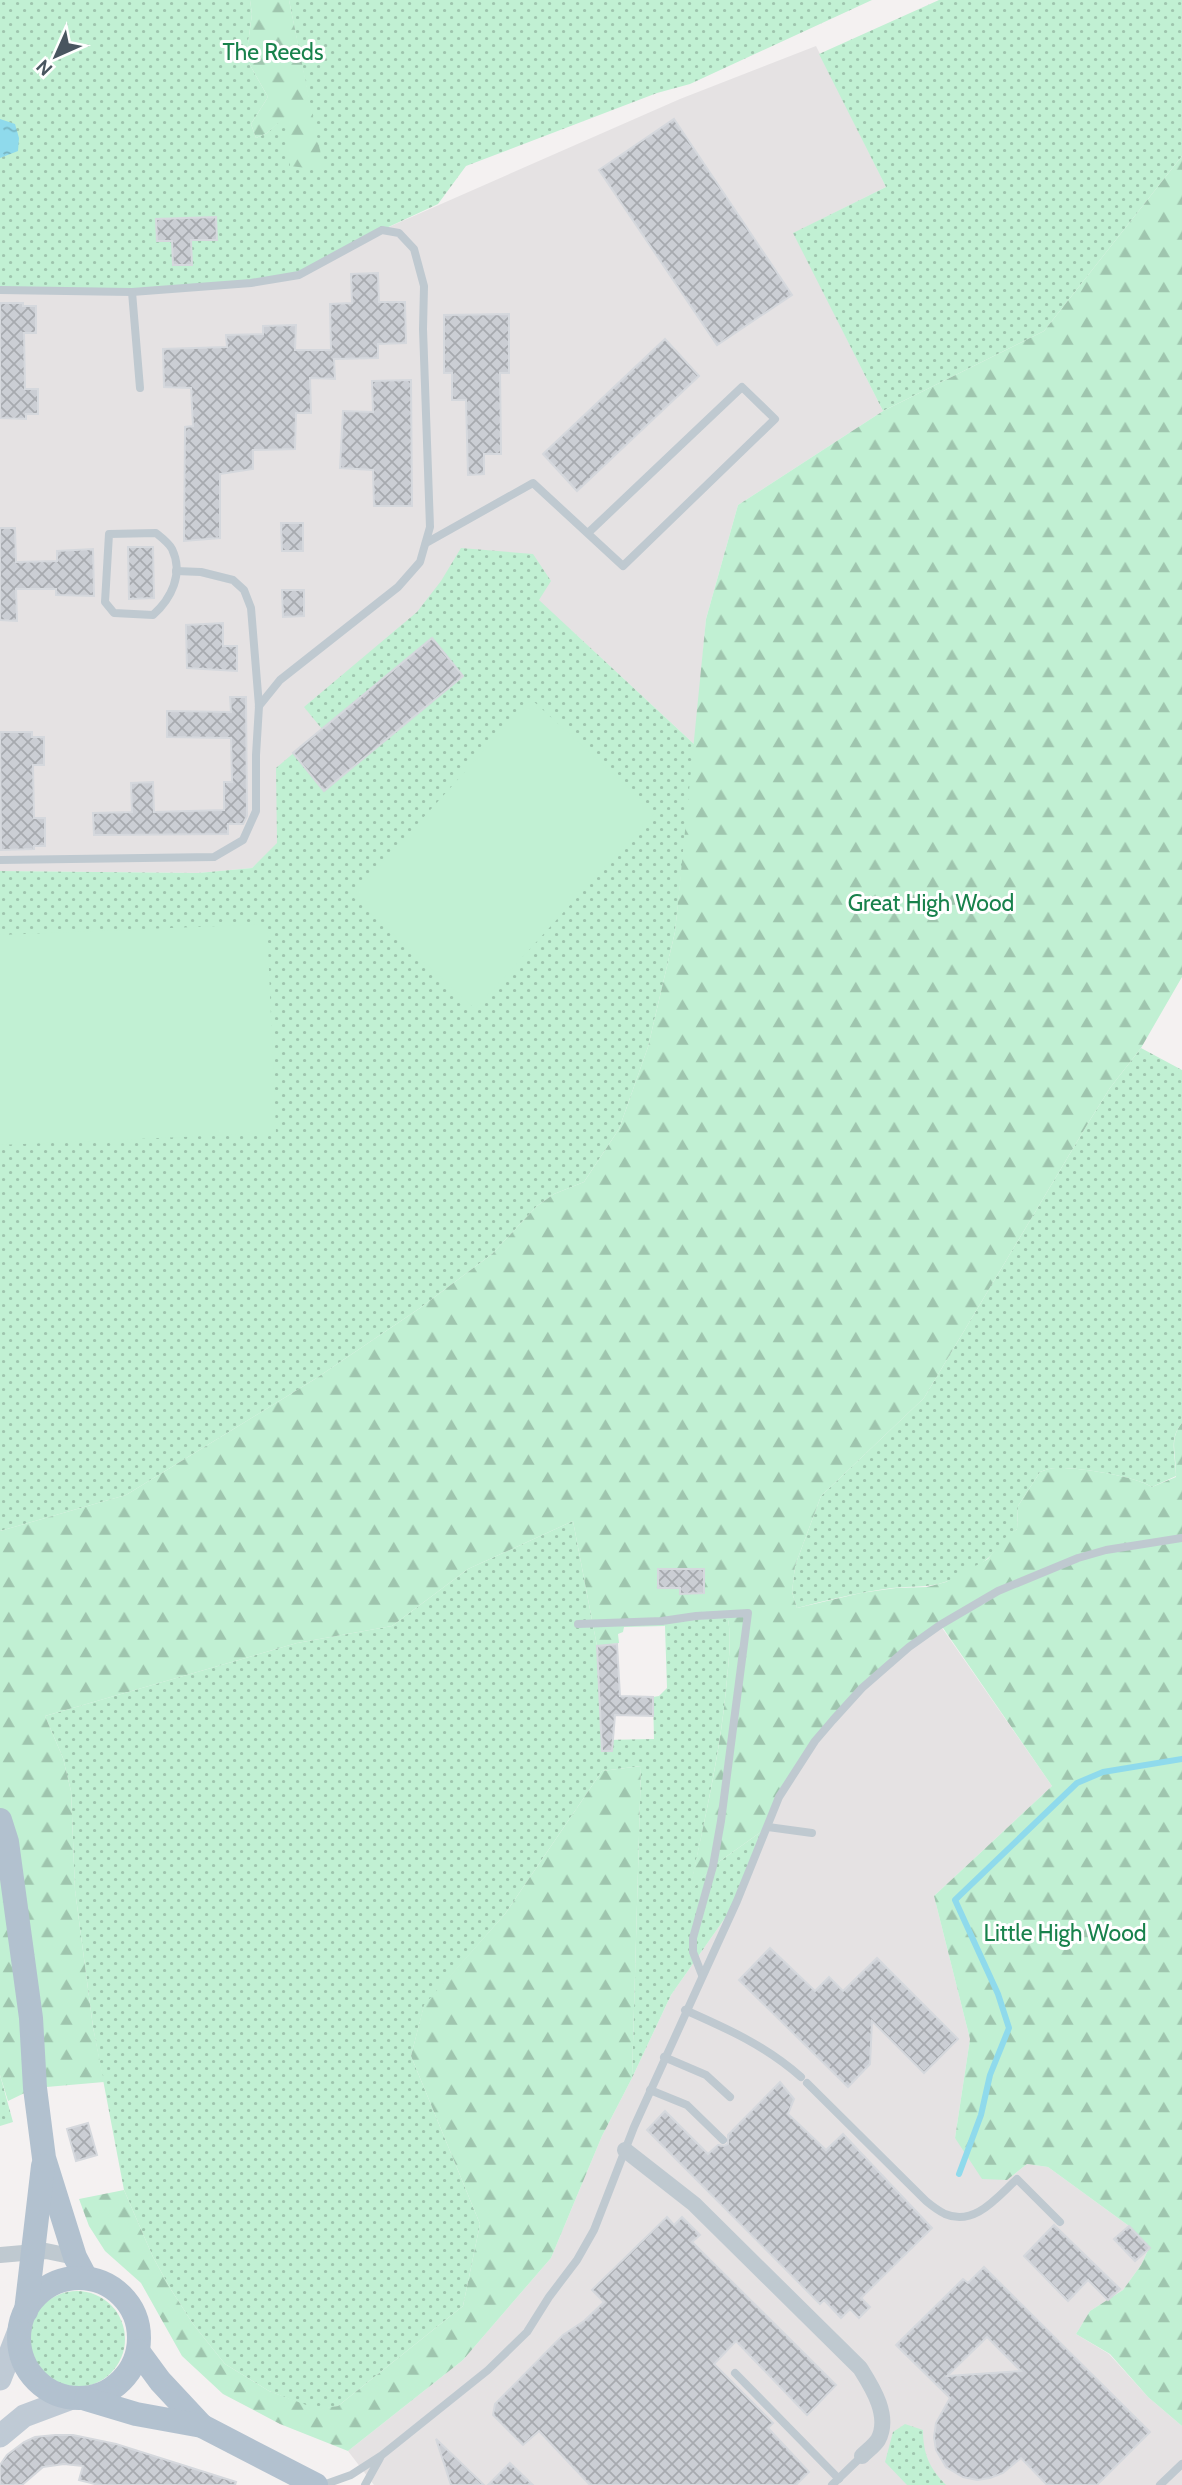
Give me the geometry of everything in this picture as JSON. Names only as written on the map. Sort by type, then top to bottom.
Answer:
[{"type":"main road","points":[[0,1820],[7,1842],[31,2018],[35,2088],[44,2158],[81,2267],[121,2296],[133,2312],[139,2331],[138,2351],[131,2368],[120,2382],[105,2392],[79,2398]]},
{"type":"main road","points":[[44,2158],[20,2348],[27,2368],[54,2394],[136,2414],[202,2426],[316,2485]]},
{"type":"main road","points":[[23,2319],[36,2296],[51,2285],[68,2279],[81,2267]]},
{"type":"main road","points":[[138,2351],[160,2381],[202,2426]]},
{"type":"street","points":[[625,2150],[694,2204],[860,2368],[874,2390],[881,2413],[881,2428],[877,2441],[862,2456]]},
{"type":"street","points":[[0,2255],[46,2251],[81,2267]]},
{"type":"street","points":[[0,2379],[23,2319]]},
{"type":"street","points":[[0,2436],[24,2416],[79,2398]]},
{"type":"lane","points":[[0,290],[132,292],[251,284],[299,275],[382,230],[398,233],[414,249],[424,286],[430,527],[421,562],[398,587],[280,680],[259,706]]},
{"type":"lane","points":[[132,292],[140,388]]},
{"type":"lane","points":[[426,543],[533,482],[587,533],[623,566],[775,419],[743,387],[587,533]]},
{"type":"lane","points":[[156,533],[172,548],[176,571],[175,586],[162,607],[153,615],[114,613],[105,601],[109,534],[156,533]]},
{"type":"lane","points":[[0,860],[214,857],[243,840],[257,811],[259,706],[251,608],[244,590],[233,580],[201,572],[176,571]]},
{"type":"lane","points":[[323,2485],[351,2475],[382,2455],[488,2371],[527,2332],[594,2230],[664,2057],[779,1797],[815,1741],[862,1688],[909,1647],[940,1625],[998,1591],[1078,1558],[1106,1550],[1182,1538]]},
{"type":"lane","points":[[578,1624],[662,1621],[748,1613],[721,1821],[713,1866],[693,1938],[693,1951],[702,1975]]},
{"type":"lane","points":[[768,1827],[812,1833]]},
{"type":"lane","points":[[685,2010],[737,2032],[766,2048],[804,2080],[926,2202],[946,2215],[963,2218],[978,2214],[1017,2179],[1060,2222]]},
{"type":"lane","points":[[664,2057],[706,2075],[730,2097]]},
{"type":"lane","points":[[650,2090],[687,2105],[723,2140]]},
{"type":"lane","points":[[735,2372],[836,2482],[862,2456]]},
{"type":"lane","points":[[365,2485],[382,2455]]},
{"type":"lane","points":[[1160,2485],[1182,2465]]},
{"type":"shaded area","points":[[816,46],[886,187],[794,233],[883,411],[738,505],[706,619],[695,745],[571,630],[278,844],[252,868],[198,873],[0,871],[0,290],[382,230],[680,99]]},
{"type":"shaded area","points":[[940,1625],[1052,1786],[934,1896],[970,2039],[955,2138],[1007,2180],[1027,2164],[1048,2167],[1129,2226],[1149,2248],[1141,2265],[1123,2290],[1090,2311],[1076,2334],[1109,2354],[1148,2397],[1182,2426],[1182,2485],[374,2485],[348,2451],[463,2360],[551,2258],[602,2136],[671,1995],[737,1901],[779,1797],[815,1741],[851,1701]]},
{"type":"green space","points":[[0,0],[250,0],[252,14],[246,58],[268,97],[251,124],[256,138],[267,133],[285,116],[323,170],[289,0],[872,0],[690,84],[657,93],[466,166],[438,204],[382,230],[299,275],[132,292],[0,290]]},
{"type":"green space","name":"The Reeds","points":[[250,0],[289,0],[324,170],[290,166],[285,117],[267,133],[256,138],[251,124],[268,97],[246,58],[252,14]]},
{"type":"green space","points":[[939,0],[1182,0],[1182,156],[1044,331],[883,411],[793,233],[886,187],[819,54]]},
{"type":"green space","name":"Great High Wood","points":[[1182,156],[1182,977],[1141,1048],[1110,1088],[1090,1120],[924,1398],[821,1496],[795,1566],[792,1592],[797,1608],[861,1593],[927,1587],[946,1582],[988,1559],[1006,1537],[1017,1529],[1018,1506],[1040,1472],[1056,1468],[1091,1471],[1133,1479],[1152,1487],[1176,1477],[1174,1442],[1182,1423],[1182,2426],[1148,2397],[1110,2354],[1076,2334],[1090,2311],[1123,2290],[1141,2265],[1149,2248],[1129,2226],[1048,2167],[1027,2164],[1007,2180],[982,2179],[955,2138],[970,2039],[934,1896],[1052,1786],[941,1625],[909,1647],[833,1720],[779,1797],[768,1827],[713,1866],[689,1893],[721,1733],[729,1655],[727,1615],[663,1622],[665,1626],[624,1627],[623,1632],[618,1634],[619,1643],[597,1646],[573,1521],[468,1569],[392,1626],[297,1643],[45,1716],[63,1758],[71,1791],[75,1890],[93,2027],[104,2082],[35,2088],[8,2101],[0,2075],[0,1531],[126,1495],[315,1379],[420,1308],[492,1254],[537,1206],[554,1194],[584,1182],[619,1129],[648,1047],[675,932],[706,619],[738,505],[883,411],[1044,331]]},
{"type":"green space","points":[[461,548],[533,554],[551,581],[539,600],[695,745],[675,932],[648,1047],[619,1129],[584,1182],[554,1194],[537,1206],[492,1254],[420,1308],[315,1379],[126,1495],[0,1531],[0,871],[198,873],[252,868],[277,843],[276,768],[322,729],[304,707],[417,612],[441,581]]},
{"type":"green space","points":[[531,699],[655,812],[475,1009],[352,896]]},
{"type":"green space","points":[[267,924],[276,1133],[0,1145],[0,935]]},
{"type":"green space","points":[[1141,1048],[1182,1070],[1182,1423],[1174,1442],[1176,1476],[1152,1487],[1133,1479],[1091,1471],[1056,1468],[1040,1472],[1018,1506],[1017,1529],[978,1566],[938,1584],[868,1592],[797,1608],[792,1592],[795,1566],[821,1496],[924,1398],[1090,1120],[1110,1088]]},
{"type":"green space","points":[[573,1521],[597,1646],[602,1740],[654,1739],[653,1697],[659,1696],[667,1688],[665,1626],[662,1621],[727,1614],[730,1646],[721,1733],[690,1891],[713,1866],[768,1827],[737,1901],[671,1995],[632,2078],[641,1766],[602,1771],[505,1914],[424,2006],[411,2056],[480,2224],[463,2306],[338,2406],[317,2410],[269,2391],[225,2364],[193,2324],[170,2288],[153,2257],[124,2190],[93,2027],[75,1890],[71,1791],[63,1758],[45,1716],[297,1643],[392,1626],[468,1569]]},
{"type":"green space","points":[[641,1766],[632,2078],[602,2136],[551,2258],[463,2360],[348,2451],[280,2424],[223,2394],[182,2356],[141,2283],[105,2251],[89,2226],[79,2199],[124,2190],[153,2257],[170,2288],[193,2324],[225,2364],[269,2391],[317,2409],[338,2406],[463,2306],[480,2224],[411,2056],[424,2005],[505,1914],[602,1771]]},
{"type":"green space","points":[[0,2075],[13,2122],[0,2126]]},
{"type":"green space","points":[[77,2291],[95,2295],[111,2305],[121,2321],[125,2339],[121,2357],[111,2373],[95,2383],[77,2387],[59,2383],[43,2373],[33,2357],[29,2339],[33,2321],[43,2305],[59,2295]]},
{"type":"green space","points":[[905,2424],[923,2430],[928,2460],[946,2485],[907,2485],[885,2462],[893,2432]]},
{"type":"water","points":[[0,119],[15,124],[19,138],[18,151],[0,158]]},
{"type":"building","points":[[674,119],[792,295],[717,345],[599,170]]},
{"type":"building","points":[[216,217],[217,240],[191,240],[192,265],[173,265],[172,241],[157,241],[156,219]]},
{"type":"building","points":[[378,273],[379,302],[405,302],[406,343],[378,344],[378,358],[334,359],[335,379],[310,378],[311,413],[296,413],[295,449],[253,450],[253,469],[220,474],[220,538],[184,541],[185,427],[193,426],[191,388],[164,387],[163,349],[227,347],[226,335],[263,334],[263,326],[296,325],[295,350],[331,350],[330,304],[352,303],[351,274]]},
{"type":"building","points":[[0,303],[36,306],[36,333],[24,333],[25,389],[38,389],[38,414],[26,414],[26,419],[0,418]]},
{"type":"building","points":[[509,314],[509,373],[500,373],[501,454],[484,454],[484,474],[468,475],[466,400],[452,400],[452,373],[444,373],[444,315]]},
{"type":"building","points":[[665,339],[699,376],[577,491],[543,454]]},
{"type":"building","points":[[411,380],[412,506],[374,506],[373,470],[340,468],[343,411],[373,412],[372,381]]},
{"type":"building","points":[[281,523],[303,523],[303,551],[282,551]]},
{"type":"building","points":[[0,528],[15,528],[16,562],[57,561],[57,551],[93,549],[94,596],[56,595],[56,589],[16,589],[17,621],[0,620]]},
{"type":"building","points":[[128,547],[153,547],[154,598],[129,599]]},
{"type":"building","points":[[282,590],[304,590],[304,616],[283,617]]},
{"type":"building","points":[[223,623],[223,646],[237,646],[237,671],[187,668],[186,625]]},
{"type":"building","points":[[432,638],[463,676],[324,791],[293,753]]},
{"type":"building","points":[[230,697],[246,697],[247,816],[243,824],[228,824],[228,834],[94,835],[93,813],[132,812],[131,783],[153,782],[154,812],[224,810],[224,782],[232,782],[231,738],[167,737],[167,711],[231,712]]},
{"type":"building","points":[[0,732],[32,732],[32,737],[44,737],[44,765],[33,765],[34,818],[45,818],[45,846],[1,850]]},
{"type":"building","points":[[658,1569],[704,1569],[704,1593],[680,1594],[680,1588],[658,1588]]},
{"type":"building","points":[[617,1644],[620,1696],[653,1697],[653,1716],[615,1715],[612,1751],[602,1751],[597,1646]]},
{"type":"building","points":[[770,1948],[815,1991],[829,1977],[843,1991],[877,1958],[958,2039],[924,2073],[872,2021],[870,2064],[848,2087],[739,1980]]},
{"type":"building","points":[[780,2082],[794,2099],[788,2114],[826,2150],[843,2134],[932,2228],[861,2298],[870,2307],[859,2318],[850,2309],[841,2318],[824,2300],[820,2304],[647,2130],[665,2111],[708,2154],[718,2145],[728,2144],[728,2135]]},
{"type":"building","points":[[88,2123],[97,2155],[76,2161],[67,2129]]},
{"type":"building","points":[[667,2217],[674,2225],[682,2217],[700,2235],[692,2242],[836,2385],[807,2415],[736,2341],[714,2364],[773,2423],[768,2428],[809,2472],[796,2485],[590,2485],[539,2431],[523,2445],[493,2415],[495,2404],[563,2335],[584,2321],[604,2302],[592,2290]]},
{"type":"building","points":[[1054,2225],[1120,2289],[1108,2300],[1088,2280],[1068,2301],[1024,2256]]},
{"type":"building","points":[[1129,2226],[1150,2248],[1135,2261],[1114,2239]]},
{"type":"building","points":[[984,2267],[1150,2432],[1097,2485],[1047,2485],[1021,2458],[1003,2473],[977,2480],[963,2477],[946,2467],[936,2450],[934,2437],[936,2423],[950,2398],[896,2345],[963,2279],[968,2283]],"holes":[[[987,2337],[1021,2371],[947,2376]]]},
{"type":"building","points":[[73,2435],[116,2444],[236,2482],[235,2485],[99,2485],[79,2480],[83,2466],[64,2464],[43,2467],[22,2485],[0,2485],[0,2465],[7,2455],[35,2437]]},
{"type":"building","points":[[436,2439],[484,2485],[451,2485]]},
{"type":"building","points":[[510,2463],[533,2485],[488,2485]]},
{"type":"waterway","points":[[959,2174],[981,2115],[990,2075],[1009,2028],[998,1994],[955,1900],[1077,1783],[1103,1772],[1182,1759]]},
{"type":"park label","name":"Little High Wood","points":[[1065,1933]]}]
